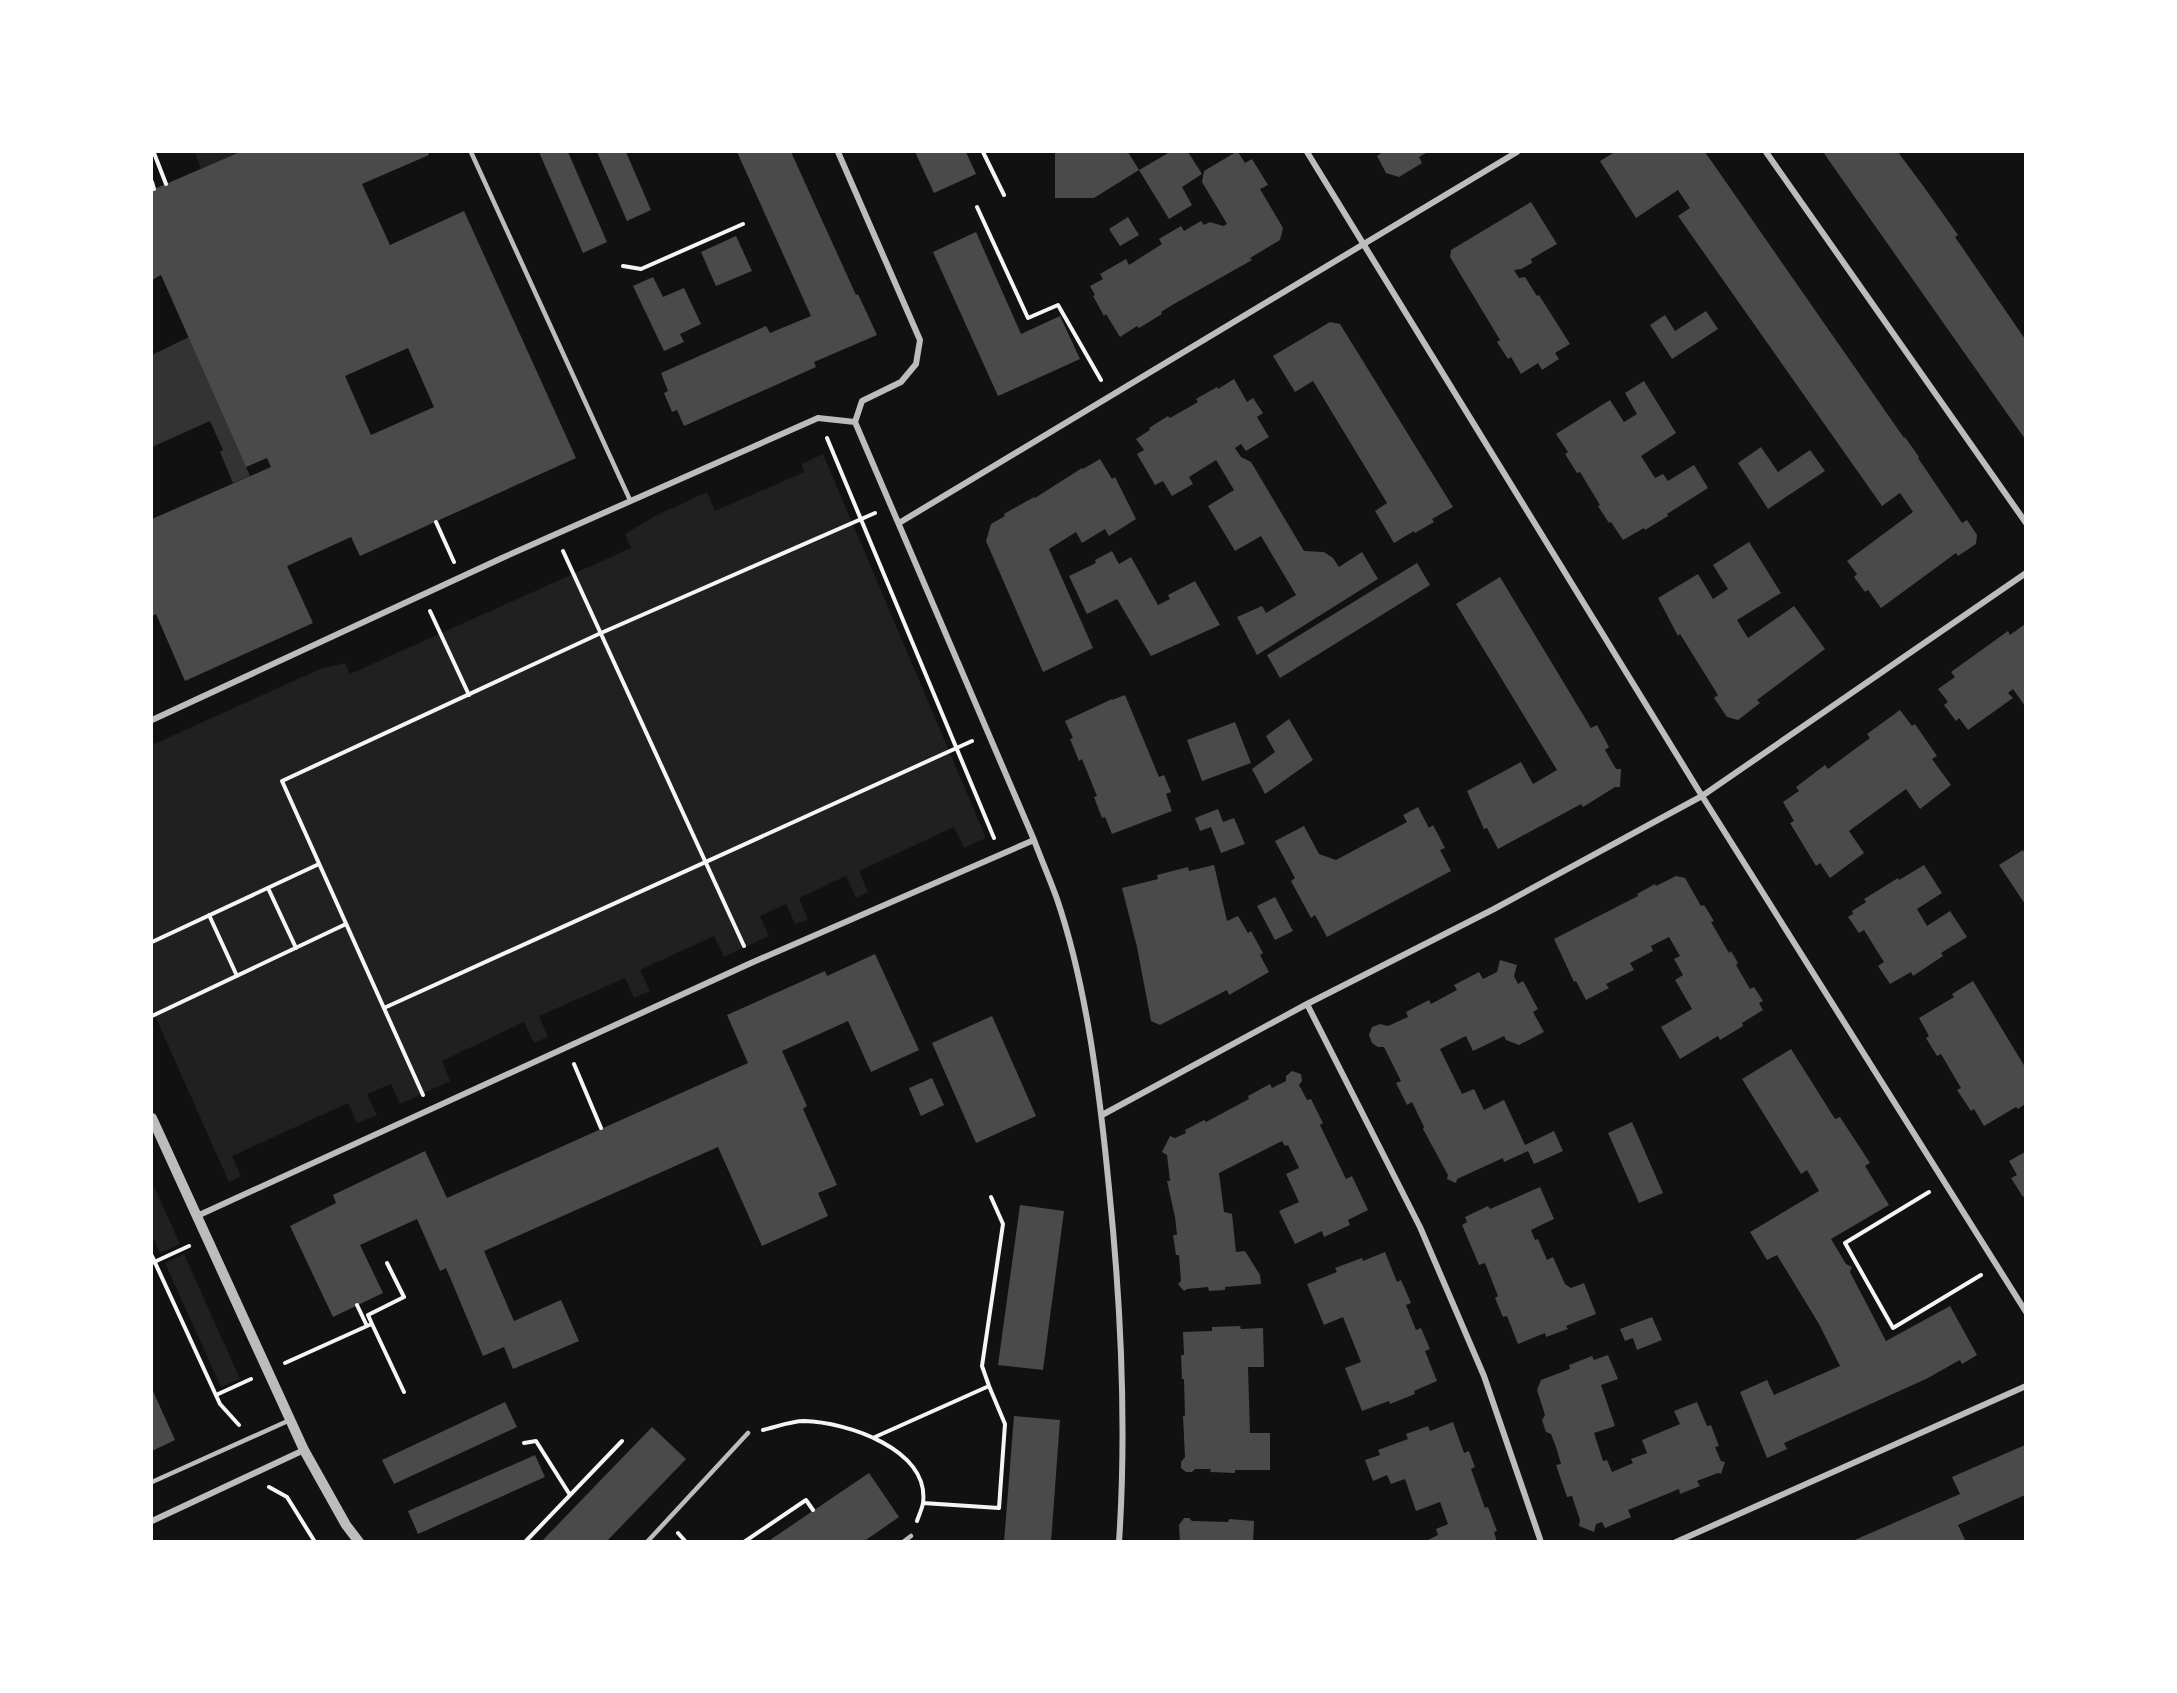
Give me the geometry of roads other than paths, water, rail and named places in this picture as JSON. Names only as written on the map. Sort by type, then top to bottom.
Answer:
[{"type":"street","points":[[838,152],[920,339],[916,364],[901,382],[862,401],[855,422],[1034,840],[1057,899],[1079,981],[1102,1114],[1118,1275],[1122,1441],[1119,1542]]},
{"type":"street","points":[[1307,152],[1702,796],[2025,1311]]},
{"type":"street","points":[[899,523],[1517,152]]},
{"type":"street","points":[[1766,152],[2025,524]]},
{"type":"street","points":[[152,720],[461,576],[818,418],[855,422]]},
{"type":"street","points":[[1102,1114],[1307,1004],[1494,909],[1702,796],[2025,573]]},
{"type":"street","points":[[196,1216],[751,963],[1034,840]]},
{"type":"street","points":[[1307,1004],[1420,1227],[1484,1376],[1541,1542]]},
{"type":"street","points":[[152,1118],[304,1450],[346,1525],[359,1542]]},
{"type":"street","points":[[1676,1542],[2025,1386]]},
{"type":"street","points":[[152,1521],[304,1450]]},
{"type":"lane","points":[[471,152],[630,500]]},
{"type":"lane","points":[[152,1482],[290,1420]]},
{"type":"lane","points":[[647,1542],[748,1433]]},
{"type":"lane","points":[[903,1542],[911,1536]]}]
